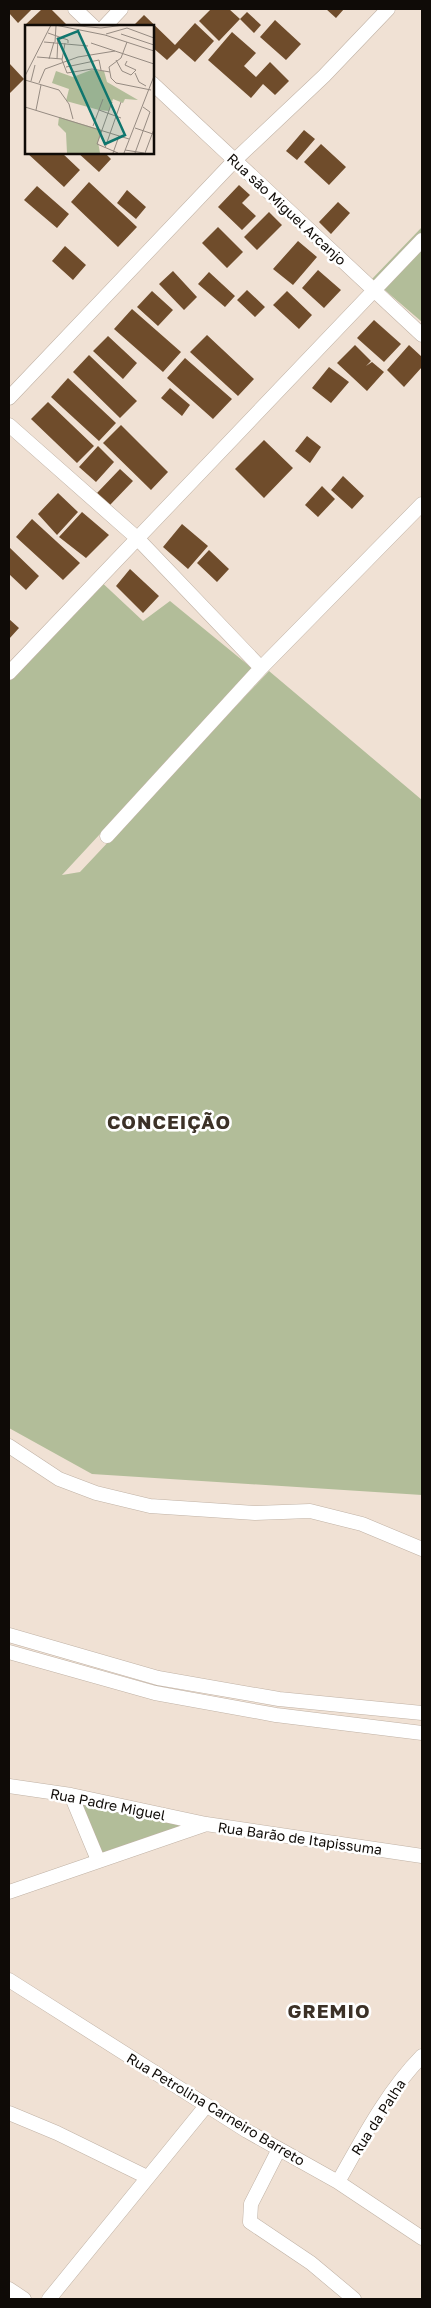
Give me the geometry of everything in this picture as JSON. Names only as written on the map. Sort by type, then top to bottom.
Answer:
[{"type":"street","points":[[75,9],[92,25]]},
{"type":"street","points":[[106,25],[121,9]]},
{"type":"street","points":[[9,398],[234,161],[324,76],[388,9]]},
{"type":"street","name":"Rua são Miguel Arcanjo","points":[[154,85],[422,335]]},
{"type":"street","points":[[9,673],[373,289],[422,240]]},
{"type":"street","points":[[9,426],[137,538],[261,668]]},
{"type":"street","points":[[107,836],[261,668],[422,504]]},
{"type":"street","points":[[9,1446],[58,1478],[96,1493],[150,1506],[255,1513],[310,1511],[362,1524],[422,1549]]},
{"type":"street","points":[[9,1636],[158,1678],[279,1699],[422,1712]]},
{"type":"street","points":[[9,1652],[155,1693],[276,1715],[422,1733]]},
{"type":"street","name":"Rua Padre Miguel","points":[[9,1786],[71,1795],[206,1824]]},
{"type":"street","points":[[71,1795],[98,1860]]},
{"type":"street","name":"Rua Barão de Itapissuma","points":[[9,1892],[206,1824],[422,1856]]},
{"type":"street","name":"Rua Petrolina Carneiro Barreto","points":[[9,1980],[206,2106],[338,2182],[422,2238]]},
{"type":"street","name":"Rua da Palha","points":[[338,2182],[386,2100],[422,2056]]},
{"type":"street","points":[[49,2299],[206,2106]]},
{"type":"street","points":[[9,2113],[57,2133],[147,2177]]},
{"type":"street","points":[[279,2149],[251,2204],[250,2222],[304,2257],[354,2299]]},
{"type":"street","points":[[9,2289],[24,2299]]},
{"type":"green space","points":[[422,227],[422,322],[372,279]]},
{"type":"green space","points":[[96,577],[143,621],[170,601],[253,669],[62,875],[80,872],[269,671],[422,800],[422,1495],[92,1474],[9,1428],[9,665]]},
{"type":"green space","points":[[76,1799],[199,1822],[91,1869]]},
{"type":"building","points":[[9,9],[32,9],[18,23],[9,13]]},
{"type":"building","points":[[42,9],[51,9],[66,24],[65,25],[25,25]]},
{"type":"building","points":[[211,9],[229,9],[240,19],[219,41],[199,21]]},
{"type":"building","points":[[326,9],[344,9],[336,18]]},
{"type":"building","points":[[247,12],[261,25],[254,33],[240,19]]},
{"type":"building","points":[[144,15],[175,45],[195,23],[214,41],[195,62],[179,48],[167,60],[154,49],[154,25],[134,25]]},
{"type":"building","points":[[275,20],[301,44],[286,60],[260,37]]},
{"type":"building","points":[[232,32],[256,53],[244,66],[256,77],[270,62],[289,81],[275,95],[263,84],[251,98],[208,60]]},
{"type":"building","points":[[9,63],[24,79],[9,94]]},
{"type":"building","points":[[304,130],[315,139],[297,160],[286,151]]},
{"type":"building","points":[[321,144],[346,167],[329,185],[304,162]]},
{"type":"building","points":[[28,154],[63,154],[80,170],[64,187]]},
{"type":"building","points":[[79,154],[106,154],[111,159],[99,172]]},
{"type":"building","points":[[89,182],[137,227],[118,247],[71,202]]},
{"type":"building","points":[[239,185],[250,195],[242,203],[256,216],[242,230],[218,207]]},
{"type":"building","points":[[37,186],[69,214],[57,228],[24,200]]},
{"type":"building","points":[[127,190],[146,207],[136,219],[117,203]]},
{"type":"building","points":[[338,202],[350,213],[331,234],[319,222]]},
{"type":"building","points":[[269,212],[282,225],[257,250],[244,237]]},
{"type":"building","points":[[218,227],[243,252],[227,268],[202,243]]},
{"type":"building","points":[[298,241],[317,257],[293,285],[273,269]]},
{"type":"building","points":[[65,246],[86,265],[73,280],[52,261]]},
{"type":"building","points":[[318,270],[341,290],[324,308],[302,288]]},
{"type":"building","points":[[173,271],[197,297],[184,310],[159,284]]},
{"type":"building","points":[[209,272],[235,296],[225,307],[198,284]]},
{"type":"building","points":[[247,290],[265,307],[255,317],[237,300]]},
{"type":"building","points":[[152,291],[173,310],[158,326],[137,307]]},
{"type":"building","points":[[287,291],[312,315],[299,329],[273,305]]},
{"type":"building","points":[[132,309],[181,352],[163,372],[114,329]]},
{"type":"building","points":[[374,320],[401,344],[384,362],[357,338]]},
{"type":"building","points":[[207,335],[254,379],[238,396],[190,352]]},
{"type":"building","points":[[108,336],[137,363],[123,379],[93,351]]},
{"type":"building","points":[[355,345],[371,361],[366,366],[372,362],[384,372],[367,391],[337,363]]},
{"type":"building","points":[[409,345],[422,357],[422,367],[404,387],[387,370]]},
{"type":"building","points":[[89,355],[137,401],[120,418],[73,372]]},
{"type":"building","points":[[185,358],[232,399],[213,419],[167,378]]},
{"type":"building","points":[[329,367],[349,382],[331,403],[312,388]]},
{"type":"building","points":[[68,378],[116,423],[99,441],[51,397]]},
{"type":"building","points":[[170,388],[190,405],[182,416],[161,398]]},
{"type":"building","points":[[48,402],[94,446],[77,463],[31,419]]},
{"type":"building","points":[[121,425],[168,472],[151,490],[103,443]]},
{"type":"building","points":[[307,436],[321,447],[310,463],[295,451]]},
{"type":"building","points":[[264,440],[293,468],[264,498],[235,469]]},
{"type":"building","points":[[98,446],[114,462],[96,482],[79,467]]},
{"type":"building","points":[[120,469],[133,481],[110,505],[97,493]]},
{"type":"building","points":[[343,476],[364,496],[352,509],[331,490]]},
{"type":"building","points":[[322,486],[335,499],[318,517],[305,505]]},
{"type":"building","points":[[58,493],[78,512],[57,535],[38,514]]},
{"type":"building","points":[[82,512],[109,535],[86,558],[59,537]]},
{"type":"building","points":[[32,519],[80,563],[63,580],[16,537]]},
{"type":"building","points":[[182,524],[208,546],[188,569],[163,547]]},
{"type":"building","points":[[9,547],[39,576],[26,590],[9,574]]},
{"type":"building","points":[[209,550],[229,569],[217,582],[197,563]]},
{"type":"building","points":[[130,569],[159,596],[143,613],[116,586]]},
{"type":"building","points":[[9,619],[19,628],[9,639]]},
{"type":"district","name":"CONCEIÇÃO","points":[[169,1121]]},
{"type":"district","name":"GREMIO","points":[[329,2010]]}]
